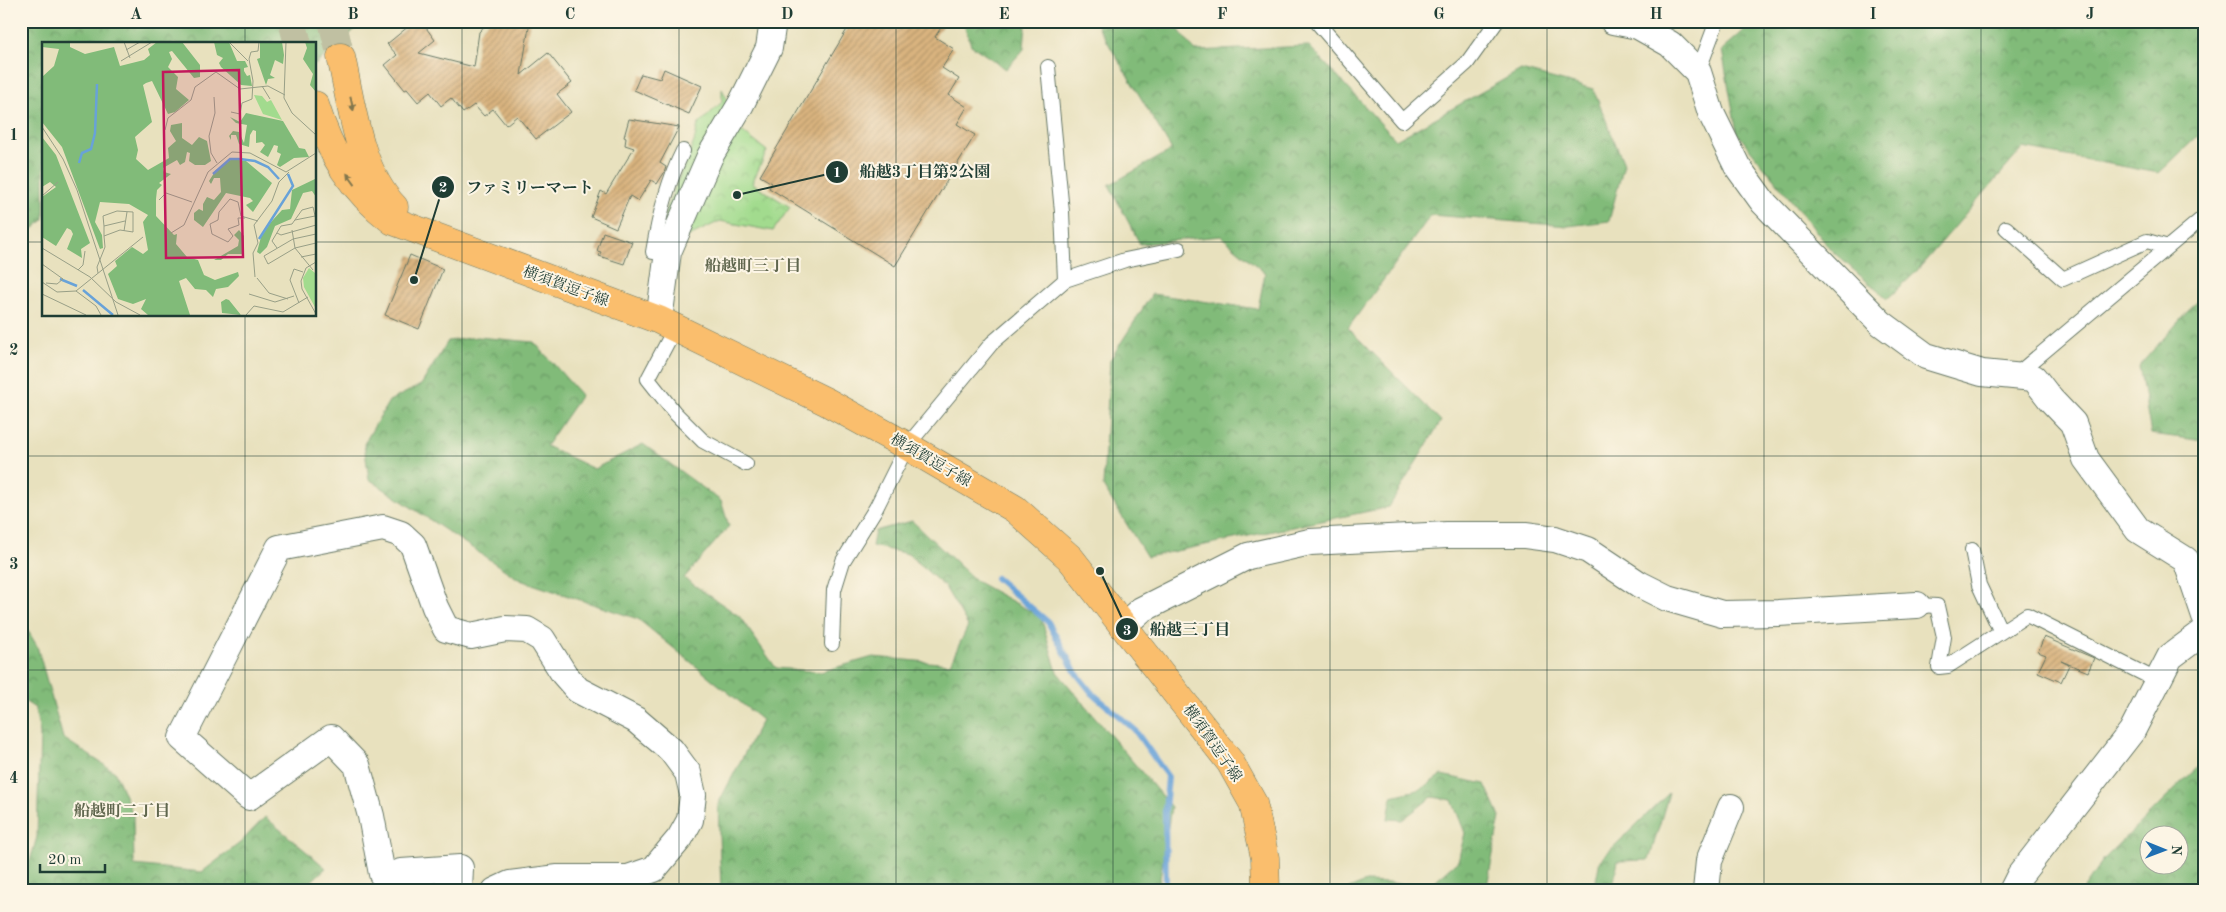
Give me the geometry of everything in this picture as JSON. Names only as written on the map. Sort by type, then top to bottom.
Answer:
[{"type":"main road","name":"横須賀逗子線","points":[[341,57],[362,148],[374,180],[388,201],[415,231]]},
{"type":"main road","name":"横須賀逗子線","points":[[316,108],[333,154],[354,184],[380,211],[393,221],[415,231],[667,324],[827,402],[1015,509],[1070,558],[1230,762],[1253,803],[1265,858],[1266,891]]},
{"type":"street","points":[[667,324],[668,252],[710,156],[741,104],[769,48],[773,21]]},
{"type":"street","points":[[1613,21],[1638,26],[1670,44],[1698,72],[1711,113],[1737,166],[1763,202],[1881,323],[1926,356],[1982,373],[2034,378],[2073,423],[2086,459],[2138,530],[2186,560],[2205,616]]},
{"type":"street","points":[[459,891],[460,868],[402,872],[390,884],[382,874],[371,816],[356,765],[331,738],[249,797],[182,738],[280,548],[383,528],[401,534],[413,545],[435,607],[446,629],[470,636],[505,629],[527,630],[542,639],[564,674],[578,690],[636,720],[671,750],[688,773],[693,795],[690,820],[680,838],[654,870],[628,878],[558,878],[510,884],[495,891]]},
{"type":"street","points":[[1124,625],[1141,610],[1248,556],[1310,542],[1447,535],[1525,535],[1555,539],[1588,550],[1639,584],[1668,598],[1722,614],[1917,606]]},
{"type":"street","points":[[2012,891],[2020,875],[2132,731],[2170,658],[2205,631]]},
{"type":"street","points":[[1706,891],[1709,861],[1730,807]]},
{"type":"lane","points":[[1316,21],[1402,121],[1467,63],[1497,21]]},
{"type":"lane","points":[[1698,72],[1717,21]]},
{"type":"lane","points":[[1048,67],[1062,212],[1066,280]]},
{"type":"lane","points":[[668,252],[653,252],[659,213],[675,167],[683,151]]},
{"type":"lane","points":[[2016,375],[2205,216]]},
{"type":"lane","points":[[2006,228],[2063,279],[2147,241],[2168,247]]},
{"type":"lane","points":[[832,644],[834,590],[843,561],[876,508],[907,446],[992,343],[1066,280],[1124,260],[1179,248]]},
{"type":"lane","points":[[667,324],[648,379],[675,413],[703,441],[746,464]]},
{"type":"lane","points":[[1972,550],[1978,585],[2001,632]]},
{"type":"lane","points":[[1917,606],[1937,606],[1944,636],[1939,667],[1948,666],[2027,615],[2158,681]]},
{"type":"green space","points":[[21,21],[364,21],[316,64],[316,42],[42,42],[42,221],[21,240]]},
{"type":"green space","points":[[963,21],[1026,21],[1024,49],[1006,69],[971,45]]},
{"type":"green space","points":[[1095,21],[1172,21],[1195,51],[1309,46],[1396,140],[1521,70],[1593,89],[1624,164],[1609,221],[1568,226],[1431,215],[1348,328],[1441,421],[1389,507],[1147,557],[1103,486],[1110,360],[1152,294],[1258,309],[1265,273],[1221,236],[1140,244],[1109,185],[1172,150]]},
{"type":"green space","points":[[1755,21],[2205,21],[2205,129],[2159,173],[2023,148],[1914,274],[1887,299],[1832,251],[1737,133],[1722,50]]},
{"type":"green space","points":[[722,89],[730,105],[661,234],[668,204],[694,142],[698,125],[722,102]]},
{"type":"green space","points":[[739,129],[767,151],[752,183],[790,207],[773,231],[720,221],[685,238],[719,155]]},
{"type":"green space","points":[[2205,292],[2205,441],[2151,434],[2139,366]]},
{"type":"green space","points":[[477,337],[534,342],[581,395],[546,446],[594,469],[643,444],[721,501],[729,526],[684,578],[739,616],[776,668],[821,672],[873,657],[950,664],[968,626],[945,587],[908,554],[872,546],[875,531],[912,521],[977,582],[1041,617],[1057,672],[1171,807],[1158,891],[721,891],[718,804],[762,720],[638,619],[520,580],[369,479],[364,444],[389,401],[421,385],[448,341]]},
{"type":"green space","points":[[21,619],[37,646],[63,738],[115,772],[133,815],[134,865],[202,872],[240,843],[265,817],[326,868],[300,891],[21,891],[37,837],[40,734],[35,708],[21,699]]},
{"type":"green space","points":[[2205,760],[2205,891],[2082,891],[2103,860],[2138,826],[2138,874],[2188,874],[2188,824],[2140,824]]},
{"type":"green space","points":[[1441,775],[1485,784],[1500,817],[1486,891],[1344,891],[1366,882],[1430,885],[1458,861],[1465,833],[1452,800],[1432,797],[1402,820],[1388,819],[1392,796],[1421,789]]},
{"type":"green space","points":[[1669,793],[1649,860],[1618,861],[1612,891],[1594,891],[1600,860]]},
{"type":"building","points":[[415,21],[421,21],[435,40],[419,53],[474,67],[479,32],[489,21],[530,21],[521,75],[548,53],[572,83],[557,94],[571,112],[536,139],[517,116],[506,125],[493,109],[484,116],[474,105],[463,113],[451,98],[441,106],[430,92],[418,102],[407,89],[405,90],[385,65],[397,55],[387,44]]},
{"type":"building","points":[[852,21],[945,21],[935,37],[954,49],[942,68],[959,79],[949,95],[967,107],[957,124],[975,135],[895,266],[769,188],[772,183],[760,176]]},
{"type":"building","points":[[664,69],[702,86],[689,114],[634,90],[641,74],[660,79]]},
{"type":"building","points":[[629,119],[679,127],[660,163],[666,167],[664,173],[657,184],[651,180],[638,201],[630,196],[616,228],[591,217],[601,191],[606,194],[634,148],[625,145],[626,138],[624,137]]},
{"type":"building","points":[[603,232],[632,242],[624,264],[599,256],[601,252],[597,251]]},
{"type":"building","points":[[410,255],[443,269],[419,329],[385,315]]},
{"type":"building","points":[[2044,637],[2094,658],[2088,672],[2061,661],[2069,665],[2061,682],[2038,672],[2046,655],[2038,652]]},
{"type":"waterway","points":[[996,578],[1048,622],[1076,673],[1092,693],[1134,729],[1168,777],[1165,810],[1166,891]]},
{"type":"tunnel","points":[[292,21],[297,42]]},
{"type":"tunnel","points":[[332,21],[341,57]]},
{"type":"place","name":"船越3丁目第2公園","points":[[737,195]]},
{"type":"place","name":"ファミリーマート","points":[[414,280]]},
{"type":"place","name":"船越三丁目","points":[[1100,571]]},
{"type":"district","name":"船越町三丁目","points":[[753,265]]},
{"type":"district","name":"船越町二丁目","points":[[122,810]]}]
